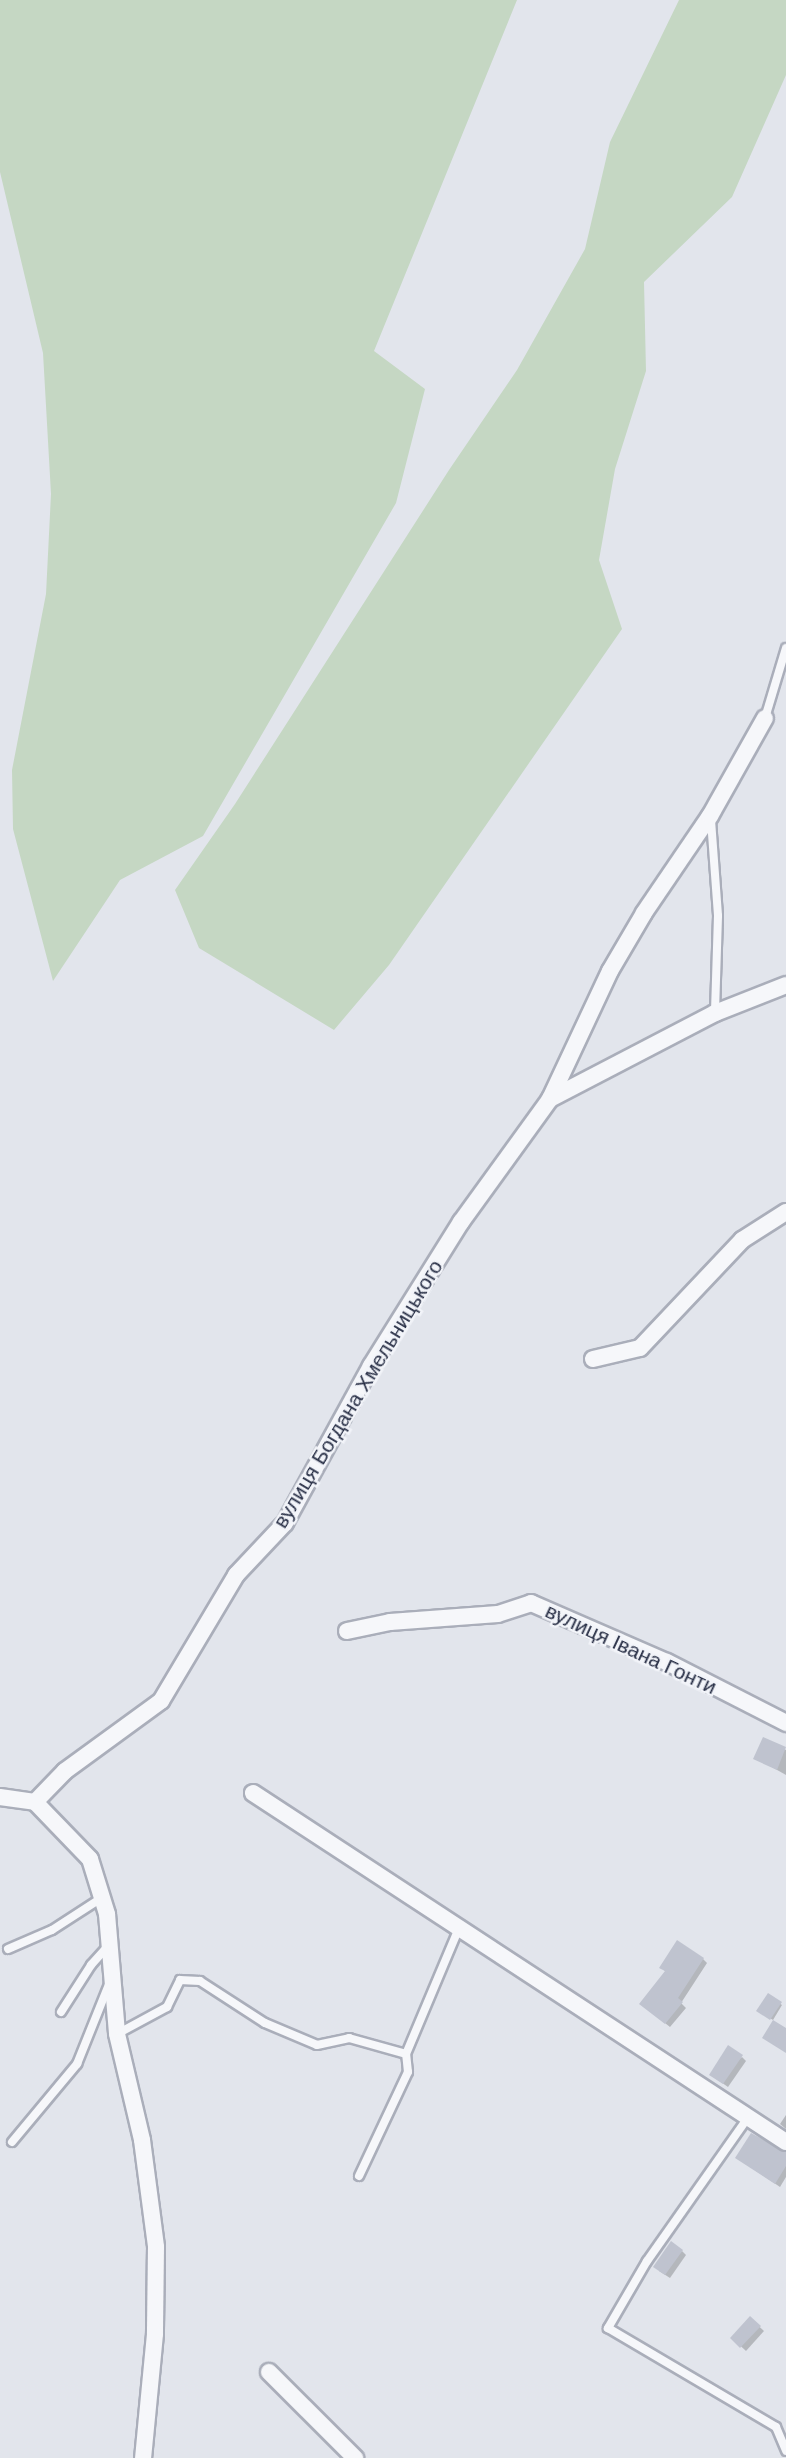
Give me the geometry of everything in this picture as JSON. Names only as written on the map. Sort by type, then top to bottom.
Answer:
[{"type":"street","name":"вулиця Богдана Хмельницького","points":[[35,1801],[65,1771],[161,1701],[236,1575],[285,1523],[378,1354],[461,1222],[550,1099],[610,971],[644,913],[710,816],[765,718]]},
{"type":"street","name":"вулиця Богдана Хмельницького","points":[[550,1099],[715,1013],[786,985]]},
{"type":"street","points":[[593,1359],[640,1348],[708,1280],[742,1240],[786,1212]]},
{"type":"street","name":"вулиця Івана Гонти","points":[[347,1631],[390,1622],[498,1614],[531,1603],[667,1662],[786,1723]]},
{"type":"street","points":[[253,1793],[786,2142]]},
{"type":"street","points":[[0,1797],[35,1801],[90,1859],[104,1897],[117,2034],[142,2140],[156,2247],[155,2334],[143,2458]]},
{"type":"street","points":[[269,2372],[355,2458]]},
{"type":"lane","points":[[765,718],[786,648]]},
{"type":"lane","points":[[710,816],[719,916],[715,1013]]},
{"type":"lane","points":[[8,1949],[52,1930],[104,1897]]},
{"type":"lane","points":[[359,2176],[408,2072],[406,2053],[460,1927]]},
{"type":"lane","points":[[61,2012],[91,1965],[110,1944]]},
{"type":"lane","points":[[12,2142],[77,2064],[113,1977]]},
{"type":"lane","points":[[117,2034],[167,2007],[180,1980],[200,1981],[265,2023],[317,2045],[349,2038],[406,2053]]},
{"type":"lane","points":[[749,2116],[647,2261],[608,2328],[776,2427],[786,2451]]},
{"type":"green space","points":[[0,0],[517,0],[374,351],[425,389],[396,503],[203,836],[120,880],[53,981],[13,829],[12,770],[46,594],[51,494],[43,353],[0,172]]},
{"type":"green space","points":[[679,0],[786,0],[786,75],[732,197],[644,282],[646,371],[615,469],[599,560],[622,629],[389,965],[334,1030],[199,948],[175,890],[235,804],[449,470],[517,370],[585,249],[610,142]]},
{"type":"building","points":[[763,1737],[786,1747],[777,1770],[753,1759]]},
{"type":"building","points":[[677,1940],[704,1958],[678,1998],[683,2002],[665,2024],[639,2004],[665,1971],[659,1968]]},
{"type":"building","points":[[768,1993],[782,2002],[770,2020],[756,2011]]},
{"type":"building","points":[[773,2020],[786,2028],[786,2053],[762,2038]]},
{"type":"building","points":[[728,2045],[743,2055],[723,2084],[709,2075]]},
{"type":"building","points":[[751,2133],[786,2152],[786,2166],[775,2184],[735,2158]]},
{"type":"building","points":[[671,2241],[683,2250],[665,2275],[653,2267]]},
{"type":"building","points":[[750,2316],[761,2326],[740,2348],[730,2338]]}]
